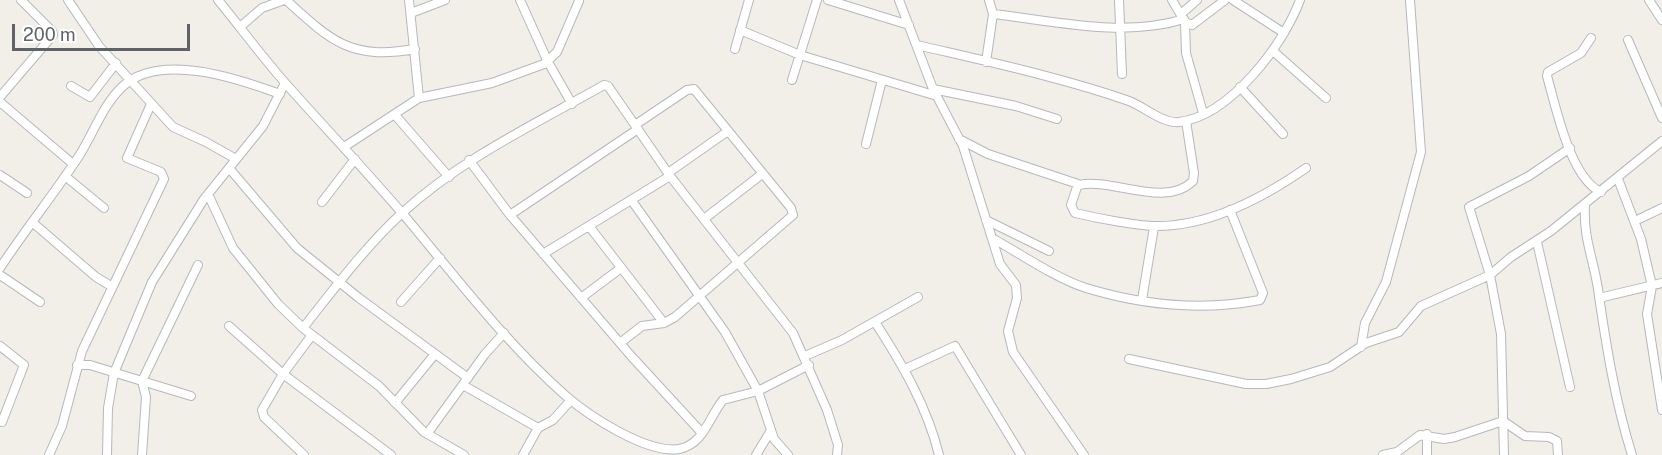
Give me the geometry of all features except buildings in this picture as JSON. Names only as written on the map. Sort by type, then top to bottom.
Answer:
[{"type":"street","points":[[0,97],[53,35],[52,31],[21,0]]},
{"type":"street","points":[[68,0],[99,46],[178,131],[207,142],[236,159]]},
{"type":"street","points":[[218,0],[285,82],[355,159],[504,333],[571,400],[613,429],[649,444],[678,452],[702,433],[723,400],[758,391],[918,297]]},
{"type":"street","points":[[240,27],[262,8],[285,0],[326,34],[345,46],[382,54],[415,49]]},
{"type":"street","points":[[409,0],[419,98]]},
{"type":"street","points":[[411,13],[445,0]]},
{"type":"street","points":[[520,0],[548,62],[572,104]]},
{"type":"street","points":[[735,49],[750,0]]},
{"type":"street","points":[[792,80],[817,0]]},
{"type":"street","points":[[828,0],[909,25]]},
{"type":"street","points":[[899,0],[935,93],[959,139],[1003,270],[1017,290],[1008,331],[1013,352],[1084,455]]},
{"type":"street","points":[[986,62],[993,14],[989,0]]},
{"type":"street","points":[[1119,0],[1122,74]]},
{"type":"street","points":[[1172,0],[1183,18],[1186,53],[1203,113]]},
{"type":"street","points":[[993,14],[1121,27],[1148,27],[1183,18],[1197,0]]},
{"type":"street","points":[[1183,18],[1195,24],[1225,0]]},
{"type":"street","points":[[1233,0],[1284,33]]},
{"type":"street","points":[[917,45],[1129,101],[1167,121],[1186,121],[1203,113],[1240,87],[1273,51],[1293,20],[1300,0]]},
{"type":"street","points":[[1360,347],[1365,323],[1386,282],[1421,152],[1410,0]]},
{"type":"street","points":[[1649,0],[1662,20]]},
{"type":"street","points":[[344,147],[419,98],[492,82],[548,62],[557,52],[579,1]]},
{"type":"street","points":[[740,30],[800,55],[882,80],[935,93],[1016,106],[1057,118]]},
{"type":"street","points":[[1591,38],[1581,53],[1547,75],[1570,148],[1584,179],[1601,192]]},
{"type":"street","points":[[1628,40],[1662,118]]},
{"type":"street","points":[[1273,51],[1326,98]]},
{"type":"street","points":[[71,86],[90,97],[116,63]]},
{"type":"street","points":[[0,268],[73,164],[116,93],[131,80],[157,72],[217,73],[280,94]]},
{"type":"street","points":[[866,144],[882,80]]},
{"type":"street","points":[[107,455],[108,408],[114,374],[129,333],[160,265],[208,194],[263,126],[285,82]]},
{"type":"street","points":[[303,328],[340,282],[402,213],[469,160],[608,86],[669,174],[793,333],[827,410],[838,446],[837,455]]},
{"type":"street","points":[[1240,87],[1283,134]]},
{"type":"street","points":[[510,215],[692,89],[728,131],[793,215],[700,296],[664,323],[642,326],[620,343]]},
{"type":"street","points":[[0,102],[73,164]]},
{"type":"street","points":[[49,455],[62,426],[77,366],[111,286],[164,179],[161,172],[127,158],[151,104]]},
{"type":"street","points":[[395,115],[448,177]]},
{"type":"street","points":[[959,139],[988,154],[1079,185],[1089,183],[1127,190],[1155,192],[1186,187],[1193,181],[1194,172],[1186,121]]},
{"type":"street","points":[[543,254],[632,201],[728,131]]},
{"type":"street","points":[[1129,359],[1224,381],[1266,384],[1329,367],[1360,347],[1399,332],[1420,306],[1490,275],[1511,257],[1537,242],[1661,145]]},
{"type":"street","points":[[1504,455],[1503,352],[1490,275],[1469,207],[1530,176],[1570,148]]},
{"type":"street","points":[[322,202],[355,159]]},
{"type":"street","points":[[469,160],[510,215],[543,254],[702,433]]},
{"type":"street","points":[[229,168],[285,236],[340,282],[435,354],[465,382],[538,428]]},
{"type":"street","points":[[1079,185],[1071,206],[1075,213],[1154,226],[1196,222],[1230,210],[1275,190],[1305,168]]},
{"type":"street","points":[[704,219],[762,174]]},
{"type":"street","points":[[0,175],[27,193]]},
{"type":"street","points":[[65,176],[104,208]]},
{"type":"street","points":[[1618,179],[1635,220],[1652,286],[1647,314],[1662,410]]},
{"type":"street","points":[[208,194],[225,233],[244,264],[263,288],[303,328],[379,386],[427,434],[464,455]]},
{"type":"street","points":[[632,201],[725,332],[758,391],[770,432],[788,455]]},
{"type":"street","points":[[1585,204],[1584,231],[1621,418],[1632,455]]},
{"type":"street","points":[[1635,220],[1662,208]]},
{"type":"street","points":[[992,238],[1084,288],[1142,300],[1196,306],[1260,300],[1263,293],[1230,210]]},
{"type":"street","points":[[986,220],[1049,251]]},
{"type":"street","points":[[32,222],[96,277],[111,286]]},
{"type":"street","points":[[589,226],[664,323]]},
{"type":"street","points":[[1142,300],[1154,226]]},
{"type":"street","points":[[1537,242],[1570,387]]},
{"type":"street","points":[[0,248],[8,256]]},
{"type":"street","points":[[401,302],[440,258]]},
{"type":"street","points":[[142,455],[146,397],[142,381],[198,265]]},
{"type":"street","points":[[581,298],[621,268]]},
{"type":"street","points":[[0,275],[40,302]]},
{"type":"street","points":[[1599,298],[1662,283]]},
{"type":"street","points":[[875,322],[905,369],[932,424],[939,455]]},
{"type":"street","points":[[229,326],[283,374],[391,455]]},
{"type":"street","points":[[427,434],[504,333]]},
{"type":"street","points":[[304,455],[262,413],[283,374],[312,335]]},
{"type":"street","points":[[0,346],[24,365],[1,422]]},
{"type":"street","points":[[905,369],[955,346],[1021,455]]},
{"type":"street","points":[[395,403],[435,354]]},
{"type":"street","points":[[77,366],[90,365],[191,396]]},
{"type":"street","points":[[523,455],[538,428],[550,423],[571,400]]},
{"type":"street","points":[[1383,455],[1397,452],[1415,437],[1427,434],[1444,439],[1503,422],[1525,436],[1549,437],[1557,441],[1558,455]]},
{"type":"street","points":[[756,455],[770,432]]},
{"type":"street","points":[[1427,434],[1427,455]]},
{"type":"street","points":[[646,455],[649,444]]}]
